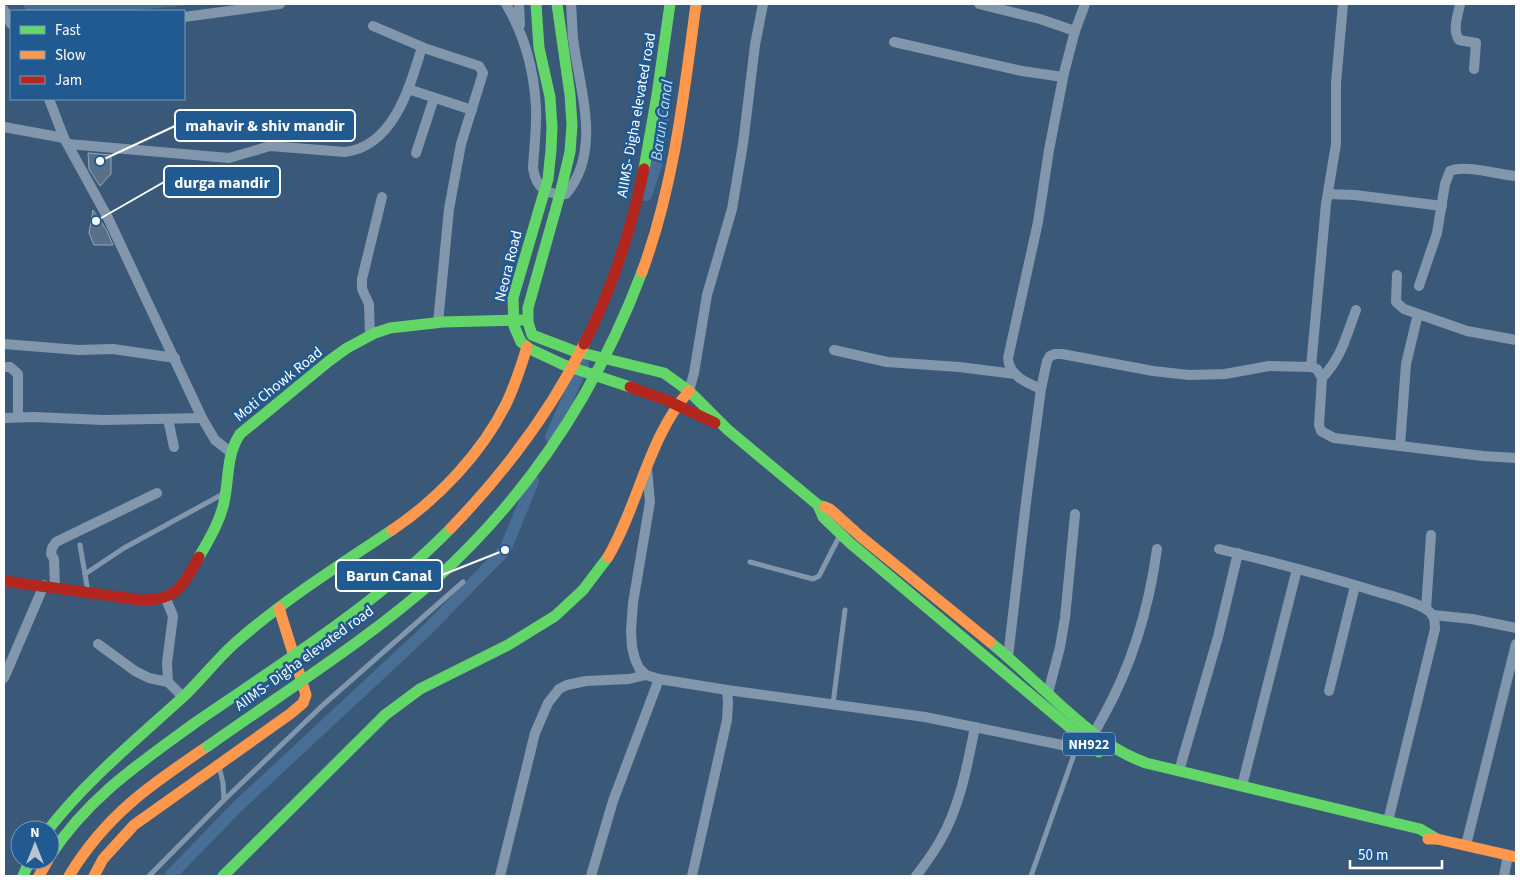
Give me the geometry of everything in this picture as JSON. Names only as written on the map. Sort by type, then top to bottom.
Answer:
[{"type":"main road","name":"Neora Road","points":[[536,4],[539,48],[550,97],[552,120],[548,179],[515,292],[512,312],[513,321],[521,343],[547,360],[659,397],[728,430]]},
{"type":"main road","points":[[557,4],[570,95],[572,125],[570,152],[528,308],[526,320],[532,335],[574,351],[664,373],[689,391],[728,430],[818,505],[830,509],[1048,692],[1085,741],[1106,744],[1146,763],[1420,829],[1437,839]]},
{"type":"main road","name":"AIIMS- Digha elevated road","points":[[60,843],[82,813],[119,779],[342,619],[414,561],[446,533],[510,461],[559,389],[590,333],[624,247],[646,159],[670,4]]},
{"type":"main road","name":"AIIMS- Digha elevated road","points":[[69,876],[97,833],[132,800],[356,640],[433,582],[500,515],[557,442],[583,401],[614,342],[648,254],[673,164],[696,4]]},
{"type":"main road","name":"Moti Chowk Road","points":[[229,451],[240,434],[315,372],[347,348],[370,335],[390,328],[438,323],[526,320]]},
{"type":"main road","points":[[56,820],[161,715],[183,697],[234,644],[294,595],[400,525],[446,488],[483,442],[505,406],[516,381],[527,347]]},
{"type":"main road","points":[[223,876],[385,715],[404,699],[423,687],[536,630],[556,616],[575,598],[598,573],[611,552],[621,532],[646,466],[677,404],[689,391]]},
{"type":"main road","points":[[4,581],[154,601],[166,599],[175,594],[192,569],[217,522],[226,492],[229,451]]},
{"type":"main road","name":"NH922","points":[[818,505],[823,517],[841,534],[1085,741],[1112,760],[1142,772],[1418,840],[1437,839],[1512,856]]},
{"type":"main road","points":[[94,876],[103,859],[134,825],[303,703],[306,695],[279,608]]},
{"type":"street","points":[[185,17],[280,4]]},
{"type":"street","points":[[506,4],[520,32],[530,67],[536,105],[534,178],[544,190],[560,194],[566,194],[574,184],[586,144],[586,122],[573,38],[571,4]]},
{"type":"street","points":[[520,4],[520,32]]},
{"type":"street","points":[[689,391],[708,295],[732,209],[743,144],[755,45],[763,4]]},
{"type":"street","points":[[979,4],[1040,19],[1075,31]]},
{"type":"street","points":[[1041,389],[1015,374],[1008,366],[1008,358],[1038,222],[1048,150],[1063,78],[1075,31],[1085,4]]},
{"type":"street","points":[[1311,367],[1328,194],[1336,144],[1336,83],[1343,4]]},
{"type":"street","points":[[1460,4],[1456,36],[1459,40],[1476,43],[1474,69]]},
{"type":"street","points":[[4,10],[10,22]]},
{"type":"street","points":[[373,26],[422,47],[474,64],[482,69],[482,78],[462,144],[449,209],[438,323]]},
{"type":"street","points":[[894,42],[1013,69],[1063,78]]},
{"type":"street","points":[[4,127],[66,141],[229,158],[270,146],[345,152],[354,151],[372,142],[391,122],[408,89],[422,47]]},
{"type":"street","points":[[408,89],[472,110]]},
{"type":"street","points":[[416,153],[434,98]]},
{"type":"street","points":[[50,100],[66,141],[108,218],[202,418],[215,440],[229,451]]},
{"type":"street","points":[[1419,286],[1436,234],[1447,176],[1450,171],[1453,169],[1467,169],[1516,176]]},
{"type":"street","points":[[1328,194],[1355,195],[1442,206]]},
{"type":"street","points":[[370,335],[369,304],[362,289],[362,279],[382,197]]},
{"type":"street","points":[[1397,275],[1396,302],[1404,309],[1468,331],[1516,340]]},
{"type":"street","points":[[1356,310],[1340,354],[1333,366],[1322,378],[1318,417],[1321,431],[1334,438],[1516,458]]},
{"type":"street","points":[[1400,446],[1406,364],[1418,314]]},
{"type":"street","points":[[4,344],[79,350],[113,349],[175,358]]},
{"type":"street","points":[[834,350],[888,362],[958,367],[1015,374]]},
{"type":"street","points":[[1008,657],[1041,389],[1050,356],[1055,354],[1075,356],[1153,371],[1189,375],[1225,374],[1279,365],[1311,367],[1316,369],[1322,378]]},
{"type":"street","points":[[4,367],[10,367],[18,374],[18,417]]},
{"type":"street","points":[[4,418],[103,420],[202,418]]},
{"type":"street","points":[[168,419],[174,447]]},
{"type":"street","points":[[646,466],[650,502],[633,603],[631,632],[635,660],[639,668],[646,675],[659,679],[727,690],[925,717],[1067,746],[1085,741],[1117,688],[1140,632],[1148,601],[1157,549]]},
{"type":"street","points":[[4,678],[50,587],[54,559],[52,548],[56,542],[157,493]]},
{"type":"street","points":[[1048,692],[1066,618],[1075,514]]},
{"type":"street","points":[[1388,821],[1435,629],[1435,621],[1429,612],[1431,535]]},
{"type":"street","points":[[1219,549],[1356,586],[1429,612],[1516,628]]},
{"type":"street","points":[[1179,771],[1218,637],[1238,553]]},
{"type":"street","points":[[1242,786],[1297,569]]},
{"type":"street","points":[[1329,691],[1356,586]]},
{"type":"street","points":[[166,599],[173,616],[167,662],[168,682]]},
{"type":"street","points":[[98,644],[135,671],[149,678],[168,682],[183,697]]},
{"type":"street","points":[[1466,845],[1516,644]]},
{"type":"street","points":[[500,876],[534,733],[548,703],[567,684],[629,679],[646,675]]},
{"type":"street","points":[[592,876],[613,801],[659,679]]},
{"type":"street","points":[[694,876],[727,720],[727,690]]},
{"type":"street","points":[[916,876],[940,842],[950,822],[964,781],[974,727]]},
{"type":"street","points":[[1504,876],[1512,856]]},
{"type":"lane","points":[[85,574],[124,548],[226,492]]},
{"type":"lane","points":[[750,562],[813,579],[818,576],[841,534]]},
{"type":"lane","points":[[80,545],[88,592]]},
{"type":"lane","points":[[149,876],[224,800],[323,705],[463,582]]},
{"type":"lane","points":[[833,704],[845,610]]},
{"type":"lane","points":[[1031,876],[1085,741]]},
{"type":"lane","points":[[218,764],[224,783],[224,800]]},
{"type":"water","points":[[23,4],[198,4],[137,10],[26,10]]},
{"type":"building","points":[[88,153],[111,155],[111,174],[100,186],[89,169]]},
{"type":"building","points":[[93,210],[106,229],[113,245],[94,245],[89,233]]},
{"type":"waterway","name":"Barun Canal","points":[[646,195],[658,159],[664,105]]},
{"type":"waterway","name":"Barun Canal","points":[[551,437],[583,364]]},
{"type":"waterway","name":"Barun Canal","points":[[170,876],[237,807],[425,632],[505,550],[533,481]]},
{"type":"traffic: fast","points":[[536,4],[539,48],[550,97],[551,150],[548,179],[513,298],[514,326],[521,342],[530,349],[564,365],[630,387]]},
{"type":"traffic: fast","points":[[557,4],[570,95],[572,125],[570,152],[528,308],[528,322],[532,335],[574,351],[664,373],[689,391],[728,430],[818,505],[825,507]]},
{"type":"traffic: fast","points":[[644,169],[670,4]]},
{"type":"traffic: fast","points":[[208,746],[382,624],[436,579],[470,546],[502,511],[558,438],[604,358],[642,272]]},
{"type":"traffic: fast","points":[[199,557],[221,513],[229,464],[240,434],[329,361],[347,348],[375,333],[390,328],[443,322],[523,320]]},
{"type":"traffic: fast","points":[[818,505],[823,517],[850,543],[1099,752]]},
{"type":"traffic: fast","points":[[192,725],[359,609],[422,556],[451,528]]},
{"type":"traffic: fast","points":[[56,820],[95,777],[183,697],[235,643],[292,598],[392,530]]},
{"type":"traffic: fast","points":[[223,876],[385,715],[420,689],[508,645],[555,616],[583,590],[608,557]]},
{"type":"traffic: fast","points":[[990,642],[1088,729],[1109,745],[1133,758],[1146,763],[1420,829],[1437,839]]},
{"type":"traffic: fast","points":[[60,842],[80,817],[115,784],[192,725]]},
{"type":"traffic: fast","points":[[23,876],[26,870]]},
{"type":"traffic: slow","points":[[642,272],[653,239],[670,173],[682,106],[696,4]]},
{"type":"traffic: slow","points":[[451,528],[489,486],[525,441],[556,394],[584,344]]},
{"type":"traffic: slow","points":[[392,530],[442,490],[484,440],[509,397],[527,347]]},
{"type":"traffic: slow","points":[[608,557],[619,537],[663,429],[689,391]]},
{"type":"traffic: slow","points":[[825,507],[830,509],[860,536],[990,642]]},
{"type":"traffic: slow","points":[[94,876],[103,859],[134,825],[303,703],[306,695],[279,608]]},
{"type":"traffic: slow","points":[[69,876],[83,854],[114,818],[148,788],[208,746]]},
{"type":"traffic: slow","points":[[1428,839],[1437,839],[1516,857]]},
{"type":"traffic: slow","points":[[39,876],[42,870]]},
{"type":"traffic: jam","points":[[584,344],[604,302],[620,258],[644,169]]},
{"type":"traffic: jam","points":[[630,387],[666,400],[715,423]]},
{"type":"traffic: jam","points":[[4,581],[141,600],[153,600],[163,598],[178,589],[199,557]]},
{"type":"place","name":"mahavir & shiv mandir","points":[[100,161]]},
{"type":"place","name":"durga mandir","points":[[96,221]]},
{"type":"place","name":"Barun Canal","points":[[505,550]]}]
